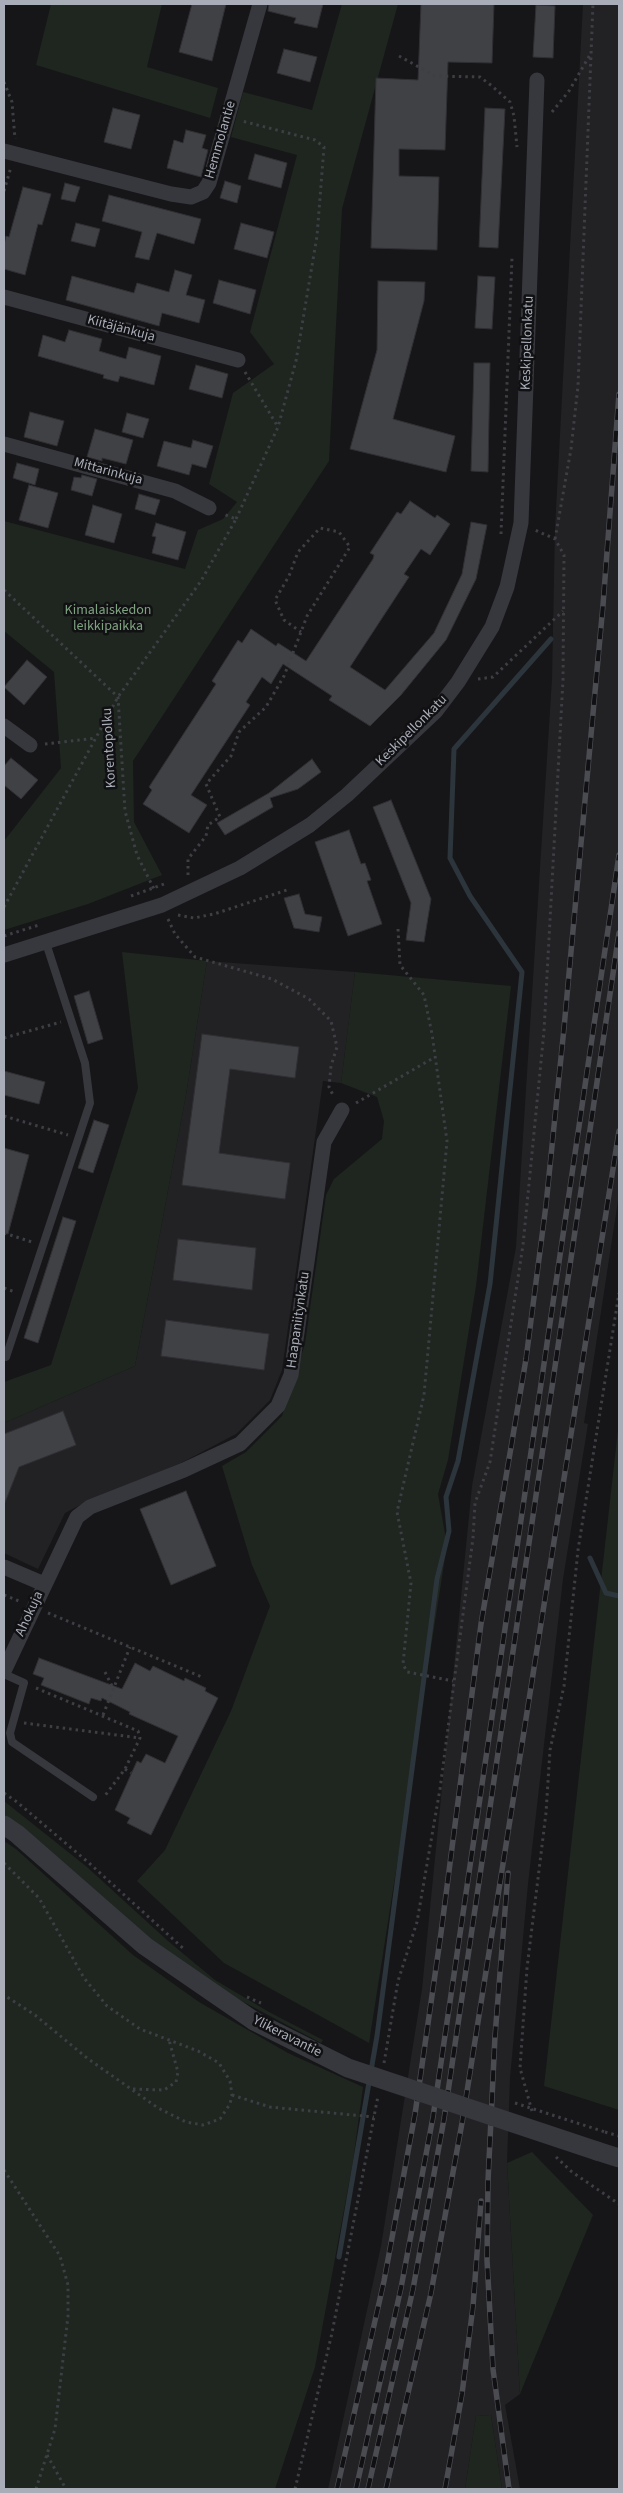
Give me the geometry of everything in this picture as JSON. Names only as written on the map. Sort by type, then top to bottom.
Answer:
[{"type":"street","name":"Hemmolantie","points":[[4,151],[171,194],[191,197],[203,192],[209,183],[260,4]]},
{"type":"street","name":"Keskipellonkatu","points":[[4,955],[162,905],[240,868],[310,826],[347,795],[436,711],[458,682],[492,626],[507,587],[521,524],[537,80]]},
{"type":"street","name":"Kiitäjänkuja","points":[[4,297],[238,360]]},
{"type":"street","name":"Mittarinkuja","points":[[4,444],[175,491],[209,508]]},
{"type":"street","points":[[4,726],[30,746]]},
{"type":"street","name":"Haapaniitynkatu","points":[[44,1584],[77,1517],[90,1508],[184,1470],[240,1444],[278,1406],[291,1375],[324,1142],[342,1110]]},
{"type":"street","points":[[4,1567],[44,1584]]},
{"type":"street","name":"Ahokuja","points":[[4,1673],[44,1584]]},
{"type":"street","name":"Ylikeravantie","points":[[4,1825],[17,1834],[145,1946],[254,2021],[348,2068],[619,2158]]},
{"type":"lane","points":[[6,1357],[90,1103],[85,1063],[46,942]]},
{"type":"lane","points":[[4,1673],[24,1683],[10,1732],[12,1742],[93,1797]]},
{"type":"path","points":[[555,539],[571,449],[578,386],[593,4]]},
{"type":"path","points":[[535,132],[569,91],[592,52]]},
{"type":"path","points":[[399,56],[435,76],[480,77],[492,86],[510,102],[514,116],[517,150]]},
{"type":"path","points":[[4,907],[118,697],[201,581],[236,519],[278,427],[296,361],[315,245],[324,147],[315,140],[228,117]]},
{"type":"path","points":[[500,538],[513,256]]},
{"type":"path","points":[[238,360],[278,427]]},
{"type":"path","points":[[209,508],[236,519]]},
{"type":"path","points":[[383,2068],[398,1981],[418,1913],[440,1789],[473,1538],[475,1503],[490,1462],[523,1245],[544,1031],[563,680],[564,555],[555,539],[521,524]]},
{"type":"path","points":[[188,875],[188,859],[206,836],[208,825],[220,817],[206,784],[231,756],[239,732],[266,707],[284,676],[308,616],[350,547],[338,532],[320,528],[298,552],[289,576],[275,600],[284,620],[301,632]]},
{"type":"path","name":"Korentopolku","points":[[4,590],[118,697],[125,811],[138,854],[174,934],[195,957],[272,979],[309,999],[331,1022],[337,1047],[331,1066],[329,1087],[342,1110]]},
{"type":"path","points":[[458,682],[493,677],[564,611]]},
{"type":"path","points":[[30,746],[97,738]]},
{"type":"path","points":[[179,878],[197,871]]},
{"type":"path","points":[[127,898],[171,881]]},
{"type":"path","points":[[162,905],[174,914],[194,918],[214,914],[290,889]]},
{"type":"path","points":[[4,936],[42,924]]},
{"type":"path","points":[[398,929],[400,965],[424,995],[447,1141],[424,1395],[397,1512],[411,1583],[403,1664],[407,1672],[454,1681]]},
{"type":"path","points":[[4,1038],[71,1019]]},
{"type":"path","points":[[342,1110],[435,1057]]},
{"type":"path","points":[[4,1116],[78,1138]]},
{"type":"path","points":[[4,1233],[43,1245]]},
{"type":"path","points":[[533,2115],[520,2068],[526,1968],[546,1813],[550,1750],[564,1686],[578,1550],[619,1293]]},
{"type":"path","points":[[33,1607],[202,1677]]},
{"type":"path","points":[[103,1715],[130,1648]]},
{"type":"path","points":[[105,1672],[114,1688]]},
{"type":"path","points":[[24,1683],[138,1731],[140,1738],[125,1769],[106,1796],[93,1797]]},
{"type":"path","points":[[14,1722],[140,1738]]},
{"type":"path","points":[[125,1769],[131,1773]]},
{"type":"path","points":[[4,1793],[89,1863],[188,1953]]},
{"type":"path","points":[[4,1863],[39,1898],[84,1978],[107,2006],[140,2029],[198,2051],[219,2063],[230,2081],[232,2096],[230,2104],[220,2119],[203,2125],[179,2119],[158,2108],[87,2058],[35,2015],[4,1995]]},
{"type":"path","points":[[240,1991],[265,2005]]},
{"type":"path","points":[[132,2089],[164,2090],[176,2082],[178,2072],[169,2040]]},
{"type":"path","points":[[380,2059],[389,2062]]},
{"type":"path","points":[[295,2489],[332,2333],[379,2088]]},
{"type":"path","points":[[232,2096],[270,2107],[374,2117]]},
{"type":"path","points":[[511,2101],[619,2136]]},
{"type":"path","points":[[554,2155],[572,2172],[619,2204]]},
{"type":"path","points":[[4,2170],[60,2256],[68,2285],[68,2316],[56,2429],[36,2489]]},
{"type":"path","points":[[47,2456],[66,2489]]},
{"type":"shaded area","points":[[583,4],[619,4],[619,1194],[584,1423],[588,1424],[563,1579],[528,1884],[510,2078],[507,2163],[520,2394],[505,2405],[520,2489],[502,2489],[491,2415],[476,2416],[465,2489],[328,2489],[381,2246],[422,1989],[472,1486],[516,1247],[552,679],[555,528]]},
{"type":"shaded area","points":[[207,961],[355,972],[341,1083],[323,1081],[282,1370],[270,1400],[236,1434],[181,1463],[84,1503],[65,1513],[38,1569],[4,1553],[4,1423],[135,1366],[186,1095]]},
{"type":"green space","points":[[51,4],[162,4],[147,67],[218,88],[210,118],[36,65]]},
{"type":"green space","name":"Kimalaiskedon leikkipaikka","points":[[342,4],[398,4],[342,209],[329,461],[133,761],[134,822],[162,875],[88,904],[4,930],[4,841],[61,768],[54,672],[4,631],[4,521],[185,569],[198,530],[223,519],[237,502],[209,484],[233,393],[274,364],[250,332],[297,155],[231,137],[243,92],[312,110]]},
{"type":"green space","points":[[122,952],[207,961],[186,1095],[135,1366],[4,1423],[4,1382],[51,1365],[138,1088]]},
{"type":"green space","points":[[355,972],[511,986],[476,1286],[448,1460],[438,1494],[447,1545],[369,2043],[224,1963],[137,1881],[165,1850],[231,1711],[270,1606],[252,1565],[222,1466],[246,1452],[282,1416],[305,1344],[326,1195],[334,1179],[382,1139],[384,1121],[377,1097],[341,1083]]},
{"type":"green space","points":[[619,1421],[619,2110],[544,2086]]},
{"type":"green space","points":[[4,1801],[87,1867],[168,1941],[215,1980],[269,2012],[323,2040],[321,2043],[219,1989],[149,1939],[4,1818]]},
{"type":"green space","points":[[4,1841],[16,1849],[133,1955],[199,2002],[288,2053],[363,2087],[353,2161],[315,2367],[275,2489],[4,2489]]},
{"type":"green space","points":[[532,2152],[593,2215],[520,2394],[507,2163]]},
{"type":"green space","points":[[491,2415],[502,2489],[465,2489],[476,2416]]},
{"type":"building","points":[[192,4],[226,4],[212,61],[179,52]]},
{"type":"building","points":[[269,4],[323,4],[317,28],[294,23],[296,18],[268,11]]},
{"type":"building","points":[[421,4],[494,4],[492,63],[448,62],[445,150],[399,149],[399,176],[439,177],[437,250],[371,248],[376,78],[418,80]]},
{"type":"building","points":[[536,5],[555,6],[553,58],[533,57]]},
{"type":"building","points":[[284,49],[317,57],[310,82],[277,73]]},
{"type":"building","points":[[113,108],[140,115],[131,149],[104,142]]},
{"type":"building","points":[[485,108],[505,109],[498,248],[479,247]]},
{"type":"building","points":[[186,130],[206,135],[202,148],[208,150],[201,177],[167,168],[174,140],[183,143]]},
{"type":"building","points":[[255,154],[287,163],[281,188],[248,179]]},
{"type":"building","points":[[225,181],[241,186],[237,203],[220,198]]},
{"type":"building","points":[[65,183],[80,187],[75,202],[61,199]]},
{"type":"building","points":[[23,187],[51,194],[42,225],[38,224],[25,275],[4,269],[6,236],[9,237]]},
{"type":"building","points":[[109,195],[201,219],[194,244],[157,233],[149,260],[135,257],[142,232],[102,221]]},
{"type":"building","points":[[76,223],[100,229],[95,247],[71,241]]},
{"type":"building","points":[[241,223],[274,232],[267,258],[234,249]]},
{"type":"building","points":[[175,270],[192,275],[186,295],[205,300],[199,323],[162,313],[159,326],[66,300],[72,276],[134,293],[137,283],[169,292]]},
{"type":"building","points":[[478,276],[495,277],[492,329],[475,328]]},
{"type":"building","points":[[219,280],[256,290],[250,314],[213,303]]},
{"type":"building","points":[[378,281],[425,282],[424,301],[393,419],[455,436],[446,472],[350,449],[377,350]]},
{"type":"building","points":[[69,330],[102,339],[99,351],[126,359],[129,347],[161,356],[154,385],[120,376],[118,382],[103,378],[104,375],[38,356],[43,335],[65,342]]},
{"type":"building","points":[[474,363],[490,363],[488,472],[471,471]]},
{"type":"building","points":[[196,365],[228,374],[222,398],[189,389]]},
{"type":"building","points":[[30,412],[64,421],[57,446],[24,437]]},
{"type":"building","points":[[127,413],[149,419],[143,438],[122,432]]},
{"type":"building","points":[[95,429],[133,440],[126,464],[102,458],[102,461],[87,457]]},
{"type":"building","points":[[193,440],[213,446],[206,468],[192,464],[189,475],[157,466],[164,441],[191,448]]},
{"type":"building","points":[[17,463],[39,469],[35,485],[13,478]]},
{"type":"building","points":[[82,475],[97,479],[92,496],[71,490],[74,477],[81,478]]},
{"type":"building","points":[[29,485],[58,493],[48,528],[19,520]]},
{"type":"building","points":[[139,494],[160,500],[155,515],[135,509]]},
{"type":"building","points":[[410,501],[435,518],[437,515],[450,524],[430,555],[421,549],[404,574],[409,577],[350,667],[385,690],[434,633],[462,574],[471,522],[487,525],[476,579],[446,640],[401,695],[370,726],[329,700],[332,696],[283,664],[271,684],[262,677],[246,702],[250,705],[191,795],[207,805],[189,833],[143,804],[152,790],[149,787],[216,684],[212,681],[238,640],[242,643],[251,629],[276,646],[278,643],[306,661],[373,559],[374,555],[370,553],[397,512],[401,514]]},
{"type":"building","points":[[93,505],[122,514],[114,543],[85,535]]},
{"type":"building","points":[[156,523],[186,532],[178,560],[152,553],[156,537],[152,536]]},
{"type":"building","points":[[27,660],[47,677],[24,705],[4,687]]},
{"type":"building","points":[[11,758],[38,780],[21,799],[4,785],[4,766]]},
{"type":"building","points":[[312,759],[321,772],[298,789],[270,798],[273,807],[225,835],[217,823],[269,793]]},
{"type":"building","points":[[391,800],[431,899],[424,942],[406,940],[411,903],[373,807]]},
{"type":"building","points":[[349,830],[361,864],[365,863],[371,880],[367,881],[382,924],[348,936],[315,842]]},
{"type":"building","points":[[299,894],[305,914],[322,917],[319,932],[294,928],[284,898]]},
{"type":"building","points":[[89,991],[103,1039],[88,1044],[74,996]]},
{"type":"building","points":[[202,1034],[299,1047],[295,1078],[230,1069],[219,1153],[290,1163],[285,1199],[182,1185]]},
{"type":"building","points":[[4,1071],[45,1082],[39,1104],[4,1095]]},
{"type":"building","points":[[94,1120],[109,1125],[93,1173],[78,1168]]},
{"type":"building","points":[[4,1148],[29,1155],[8,1234],[4,1233]]},
{"type":"building","points":[[63,1217],[76,1221],[38,1343],[24,1338]]},
{"type":"building","points":[[178,1239],[256,1248],[252,1290],[173,1280]]},
{"type":"building","points":[[166,1320],[269,1334],[264,1370],[161,1356]]},
{"type":"building","points":[[63,1411],[76,1445],[19,1467],[4,1505],[4,1434]]},
{"type":"building","points":[[186,1491],[216,1566],[171,1585],[140,1509]]},
{"type":"building","points":[[39,1658],[122,1689],[135,1663],[150,1671],[153,1666],[184,1681],[185,1678],[206,1688],[205,1691],[218,1698],[151,1835],[127,1823],[130,1818],[115,1810],[137,1761],[141,1763],[146,1754],[165,1763],[178,1736],[129,1714],[130,1712],[102,1698],[101,1701],[91,1698],[89,1704],[41,1685],[44,1678],[33,1674]]},
{"type":"waterway","points":[[339,2257],[377,2036],[437,1579],[449,1531],[446,1497],[458,1461],[490,1284],[522,972],[470,896],[450,858],[454,749],[551,639]]},
{"type":"waterway","points":[[590,1558],[606,1593],[619,1596]]},
{"type":"railway","points":[[337,2489],[384,2281],[415,2114],[441,1933],[481,1624],[526,1359],[546,1205],[564,1028],[603,605],[619,394]]},
{"type":"railway","points":[[356,2489],[401,2288],[433,2117],[619,855]]},
{"type":"railway","points":[[368,2489],[413,2289],[444,2119],[619,933]]},
{"type":"railway","points":[[386,2489],[431,2293],[462,2123],[619,1131]]},
{"type":"railway","points":[[508,1873],[495,2036],[488,2181],[487,2260],[493,2369],[509,2489]]},
{"type":"railway","points":[[445,2489],[462,2394],[473,2306],[481,2201]]}]
